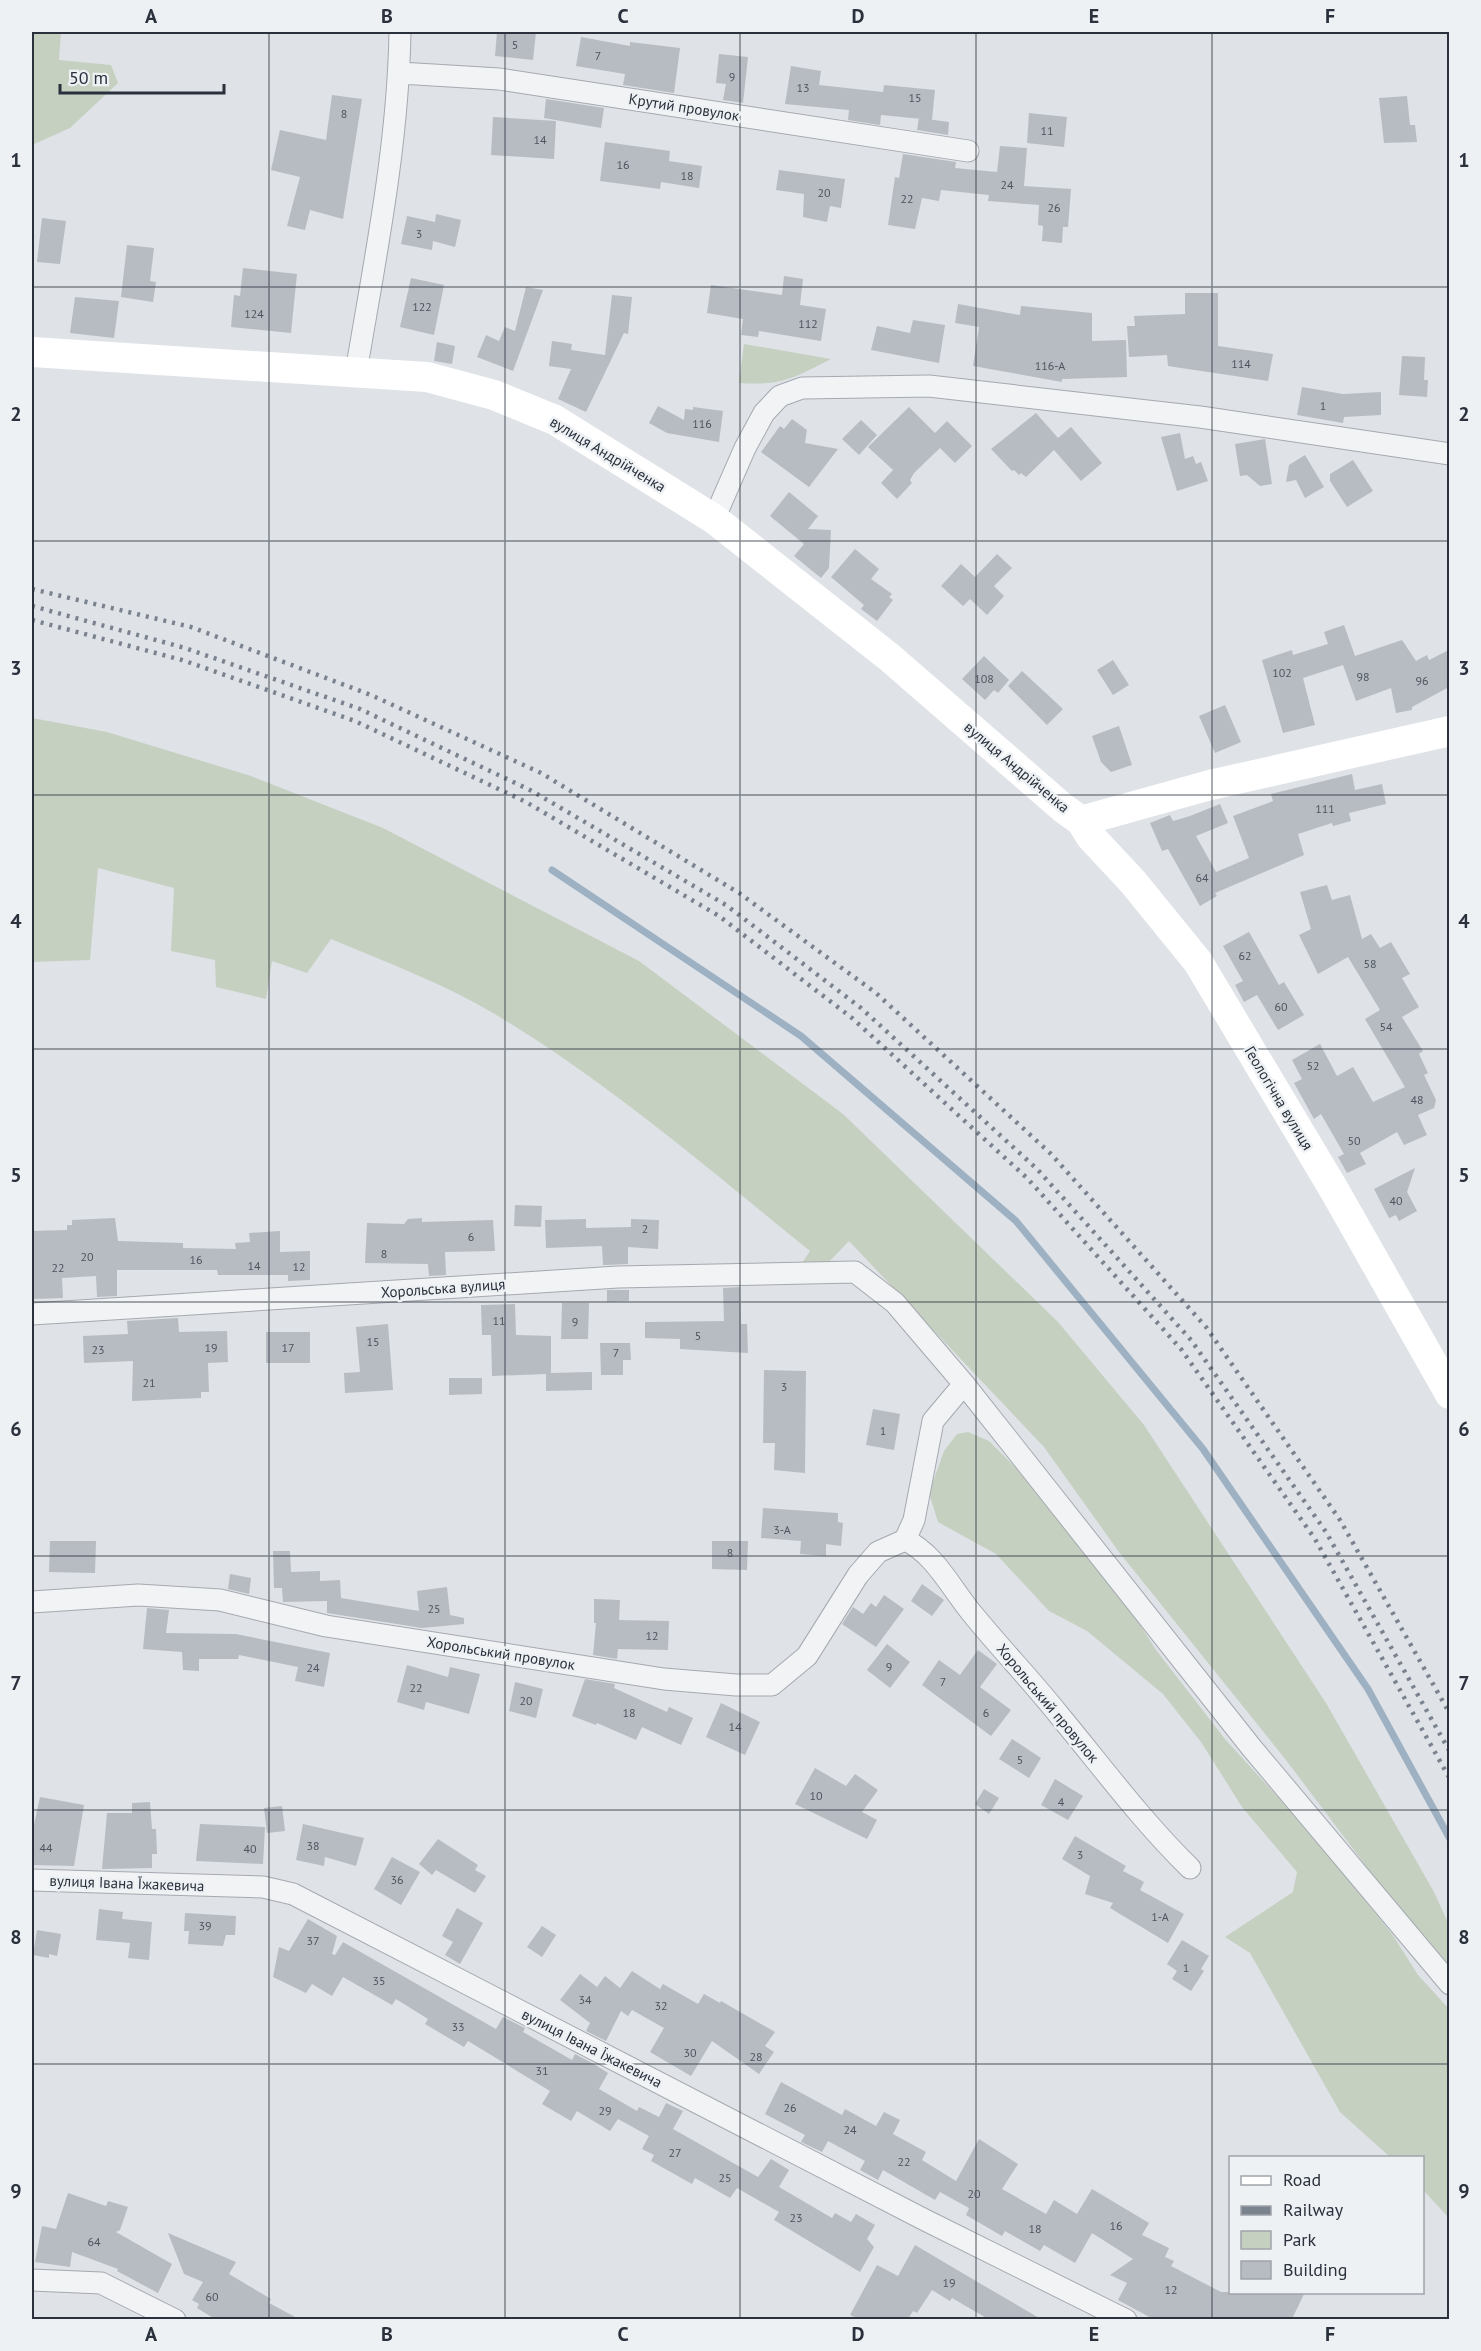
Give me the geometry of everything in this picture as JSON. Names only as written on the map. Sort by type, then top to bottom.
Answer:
[{"type":"street","points":[[356,372],[384,211],[400,73],[400,32]]},
{"type":"street","name":"Крутий провулок","points":[[400,73],[499,79],[968,152]]},
{"type":"street","name":"вулиця Андрійченка","points":[[32,352],[427,377],[515,403],[555,420],[714,519],[889,657],[1063,808],[1081,821],[1210,785],[1449,731]]},
{"type":"street","points":[[714,519],[745,448],[764,413],[780,396],[802,388],[929,386],[1200,417],[1449,454]]},
{"type":"street","name":"Геологічна вулиця","points":[[1081,821],[1091,837],[1133,882],[1198,962],[1333,1188],[1449,1394]]},
{"type":"street","name":"Хорольська вулиця","points":[[32,1314],[618,1277],[855,1272],[895,1303],[964,1384]]},
{"type":"street","points":[[905,1540],[914,1520],[933,1421],[964,1384],[1251,1747],[1449,1984]]},
{"type":"street","name":"Хорольський провулок","points":[[32,1602],[138,1595],[220,1600],[326,1626],[664,1679],[736,1685],[772,1685],[807,1656],[858,1575],[878,1552],[905,1540],[918,1546],[928,1556],[973,1616],[1055,1709],[1152,1830],[1190,1868]]},
{"type":"street","name":"вулиця Івана Їжакевича","points":[[32,1880],[263,1887],[293,1894],[925,2220],[1126,2319]]},
{"type":"street","points":[[32,2280],[100,2283],[175,2319]]},
{"type":"green space","points":[[32,32],[61,32],[59,60],[111,65],[118,83],[70,128],[32,145]]},
{"type":"green space","points":[[744,344],[831,359],[777,382],[739,383]]},
{"type":"green space","points":[[32,718],[107,732],[251,776],[383,828],[639,961],[843,1114],[1058,1322],[1144,1425],[1326,1703],[1434,1892],[1449,1925],[1449,1976],[1286,1760],[1119,1552],[1044,1447],[849,1241],[824,1267],[800,1266],[810,1251],[656,1126],[576,1067],[474,1002],[414,973],[331,939],[307,973],[272,961],[266,999],[216,987],[215,960],[171,951],[174,888],[98,868],[90,960],[32,962]]},
{"type":"green space","points":[[968,1432],[989,1441],[1039,1491],[1115,1586],[1156,1650],[1225,1739],[1308,1830],[1392,1934],[1418,1975],[1449,2009],[1449,2218],[1424,2191],[1424,2156],[1389,2156],[1340,2112],[1250,1953],[1225,1937],[1293,1892],[1297,1872],[1242,1807],[1201,1742],[1163,1694],[1087,1631],[1049,1611],[996,1554],[938,1522],[929,1493],[944,1451],[957,1434]]},
{"type":"building","points":[[497,32],[536,32],[533,60],[495,56]]},
{"type":"building","points":[[581,37],[630,46],[630,42],[680,48],[674,93],[623,85],[625,74],[576,66]]},
{"type":"building","points":[[719,54],[748,57],[743,103],[723,100],[726,84],[716,83]]},
{"type":"building","points":[[791,66],[821,71],[819,85],[883,92],[884,85],[935,90],[932,120],[881,115],[880,125],[848,120],[849,110],[785,104]]},
{"type":"building","points":[[332,95],[362,99],[343,219],[310,210],[305,230],[287,226],[300,177],[271,170],[280,130],[326,140]]},
{"type":"building","points":[[1407,96],[1410,125],[1415,125],[1417,142],[1384,143],[1379,98]]},
{"type":"building","points":[[546,99],[604,108],[601,128],[544,118]]},
{"type":"building","points":[[1029,113],[1067,117],[1064,147],[1027,143]]},
{"type":"building","points":[[493,117],[556,121],[554,159],[491,155]]},
{"type":"building","points":[[919,118],[949,122],[948,135],[917,130]]},
{"type":"building","points":[[605,142],[670,151],[669,161],[702,166],[699,188],[661,182],[660,189],[600,181]]},
{"type":"building","points":[[1000,146],[1027,148],[1024,186],[1071,189],[1068,227],[1063,227],[1062,243],[1042,241],[1043,226],[1038,225],[1039,205],[988,201],[989,195],[941,190],[939,201],[922,198],[915,229],[888,225],[895,177],[899,178],[903,154],[956,162],[955,168],[997,172]]},
{"type":"building","points":[[779,170],[845,179],[841,208],[830,206],[827,222],[803,217],[804,194],[776,190]]},
{"type":"building","points":[[436,214],[461,220],[455,247],[433,241],[432,250],[401,244],[407,216],[435,222]]},
{"type":"building","points":[[42,218],[66,221],[60,264],[37,262]]},
{"type":"building","points":[[127,245],[154,248],[150,281],[156,282],[153,302],[121,297]]},
{"type":"building","points":[[243,268],[297,274],[291,333],[231,327],[234,295],[240,296]]},
{"type":"building","points":[[784,276],[803,279],[800,305],[826,309],[821,341],[759,331],[758,337],[741,335],[743,319],[707,313],[711,285],[782,295]]},
{"type":"building","points":[[411,278],[444,285],[434,335],[400,327]]},
{"type":"building","points":[[526,287],[543,290],[513,371],[477,357],[486,335],[499,341],[505,327],[515,331]]},
{"type":"building","points":[[1185,293],[1218,293],[1218,346],[1273,354],[1268,381],[1168,366],[1167,355],[1129,357],[1127,326],[1135,326],[1134,316],[1185,314]]},
{"type":"building","points":[[612,295],[632,297],[628,334],[624,333],[586,412],[558,399],[571,369],[549,366],[552,341],[572,344],[571,350],[605,355]]},
{"type":"building","points":[[75,297],[119,301],[114,338],[70,333]]},
{"type":"building","points":[[958,304],[1020,315],[1021,306],[1092,313],[1092,341],[1126,340],[1127,377],[1062,379],[1062,382],[973,366],[979,327],[955,323]]},
{"type":"building","points":[[913,320],[945,325],[939,363],[871,350],[877,326],[910,333]]},
{"type":"building","points":[[437,342],[455,346],[452,364],[434,361]]},
{"type":"building","points":[[1402,356],[1425,357],[1424,380],[1428,380],[1427,397],[1399,395]]},
{"type":"building","points":[[1302,387],[1343,394],[1381,392],[1381,415],[1344,417],[1343,423],[1297,415]]},
{"type":"building","points":[[658,406],[684,420],[685,409],[693,410],[693,407],[723,411],[719,442],[667,433],[649,423]]},
{"type":"building","points":[[909,407],[935,433],[947,421],[972,446],[955,463],[940,448],[914,473],[910,480],[912,483],[897,499],[881,483],[893,470],[868,447]]},
{"type":"building","points":[[1036,413],[1058,438],[1071,427],[1102,463],[1081,481],[1054,450],[1026,477],[1012,471],[991,449]]},
{"type":"building","points":[[792,419],[807,430],[805,443],[838,449],[809,487],[761,452],[780,426],[784,429]]},
{"type":"building","points":[[861,420],[877,435],[859,455],[842,439]]},
{"type":"building","points":[[1180,433],[1185,459],[1193,456],[1196,464],[1201,462],[1208,481],[1177,491],[1161,437]]},
{"type":"building","points":[[1265,439],[1272,484],[1260,486],[1247,475],[1240,476],[1235,444]]},
{"type":"building","points":[[1305,455],[1324,487],[1305,498],[1296,480],[1286,482],[1289,465]]},
{"type":"building","points":[[1353,460],[1373,491],[1347,507],[1330,481],[1330,474]]},
{"type":"building","points":[[789,492],[818,516],[808,529],[831,530],[829,568],[821,578],[794,556],[804,544],[770,516]]},
{"type":"building","points":[[855,549],[879,569],[871,579],[892,594],[889,597],[893,600],[877,621],[861,609],[864,605],[831,577]]},
{"type":"building","points":[[997,554],[1012,568],[994,586],[1004,596],[987,615],[970,599],[963,606],[941,586],[961,564],[975,577]]},
{"type":"building","points":[[1344,625],[1355,656],[1402,640],[1416,661],[1427,655],[1429,660],[1449,650],[1449,687],[1412,707],[1412,710],[1396,713],[1391,688],[1356,701],[1343,665],[1303,678],[1315,725],[1283,733],[1262,660],[1292,650],[1293,655],[1328,644],[1324,632]]},
{"type":"building","points":[[984,656],[1009,680],[998,693],[994,690],[985,700],[962,679]]},
{"type":"building","points":[[1113,660],[1129,685],[1113,695],[1097,670]]},
{"type":"building","points":[[1022,671],[1063,709],[1047,725],[1008,686]]},
{"type":"building","points":[[1225,705],[1241,742],[1215,753],[1199,716]]},
{"type":"building","points":[[1119,726],[1132,765],[1111,772],[1101,762],[1092,736]]},
{"type":"building","points":[[1352,774],[1355,790],[1382,784],[1386,804],[1349,813],[1351,821],[1333,826],[1332,823],[1298,834],[1304,855],[1215,893],[1217,896],[1200,906],[1168,849],[1162,851],[1150,823],[1170,815],[1173,821],[1220,804],[1228,823],[1196,836],[1216,872],[1249,858],[1233,816],[1273,801],[1271,794]]},
{"type":"building","points":[[1327,885],[1332,900],[1350,895],[1362,939],[1371,934],[1380,948],[1391,942],[1410,974],[1402,978],[1419,1007],[1402,1017],[1423,1051],[1419,1054],[1428,1073],[1424,1075],[1436,1100],[1434,1108],[1418,1115],[1427,1135],[1404,1145],[1397,1132],[1360,1153],[1366,1164],[1347,1173],[1338,1157],[1344,1154],[1321,1114],[1314,1119],[1294,1083],[1302,1079],[1292,1060],[1320,1044],[1337,1076],[1353,1067],[1373,1102],[1405,1087],[1365,1019],[1380,1010],[1348,957],[1318,974],[1299,935],[1311,929],[1300,892]]},
{"type":"building","points":[[1249,932],[1279,985],[1284,982],[1304,1015],[1278,1030],[1257,995],[1244,1002],[1235,985],[1243,981],[1223,946]]},
{"type":"building","points":[[1415,1168],[1407,1192],[1417,1211],[1399,1221],[1396,1215],[1389,1218],[1374,1189]]},
{"type":"building","points":[[515,1205],[542,1206],[541,1227],[514,1226]]},
{"type":"building","points":[[115,1218],[118,1241],[183,1243],[183,1248],[236,1249],[235,1243],[250,1242],[249,1233],[280,1231],[280,1252],[310,1251],[310,1280],[288,1281],[288,1275],[218,1275],[217,1270],[117,1270],[117,1296],[97,1297],[96,1276],[62,1278],[63,1298],[33,1299],[32,1231],[67,1230],[67,1225],[72,1225],[72,1220]]},
{"type":"building","points":[[422,1218],[422,1222],[493,1220],[495,1251],[445,1252],[446,1275],[429,1276],[428,1264],[365,1263],[367,1223],[404,1224],[408,1219]]},
{"type":"building","points":[[586,1219],[586,1228],[631,1227],[631,1219],[659,1220],[658,1249],[628,1247],[628,1264],[603,1265],[602,1246],[546,1248],[545,1220]]},
{"type":"building","points":[[740,1287],[741,1324],[747,1324],[748,1353],[680,1349],[680,1339],[645,1338],[645,1322],[724,1321],[723,1288]]},
{"type":"building","points":[[607,1290],[629,1290],[629,1301],[607,1302]]},
{"type":"building","points":[[562,1303],[589,1303],[588,1339],[561,1339]]},
{"type":"building","points":[[515,1304],[516,1335],[551,1336],[551,1373],[592,1372],[592,1390],[546,1391],[546,1374],[492,1376],[491,1335],[482,1335],[481,1305]]},
{"type":"building","points":[[178,1318],[179,1332],[227,1331],[228,1362],[208,1363],[209,1392],[201,1392],[201,1398],[132,1401],[133,1361],[84,1363],[83,1336],[128,1334],[127,1321]]},
{"type":"building","points":[[388,1324],[393,1390],[345,1393],[344,1373],[360,1372],[356,1327]]},
{"type":"building","points":[[266,1332],[310,1332],[310,1363],[266,1363]]},
{"type":"building","points":[[600,1343],[630,1343],[631,1360],[623,1360],[623,1375],[601,1375]]},
{"type":"building","points":[[764,1370],[806,1371],[805,1473],[774,1470],[775,1443],[763,1443]]},
{"type":"building","points":[[449,1378],[482,1378],[482,1394],[449,1395]]},
{"type":"building","points":[[873,1409],[900,1414],[894,1450],[866,1445]]},
{"type":"building","points":[[763,1508],[838,1513],[838,1522],[843,1523],[841,1546],[826,1544],[826,1556],[800,1554],[801,1541],[761,1538]]},
{"type":"building","points":[[50,1541],[96,1541],[95,1573],[49,1572]]},
{"type":"building","points":[[712,1541],[748,1541],[747,1570],[712,1569]]},
{"type":"building","points":[[273,1551],[290,1551],[291,1572],[320,1571],[320,1581],[340,1580],[341,1598],[419,1611],[417,1591],[447,1587],[450,1615],[464,1618],[464,1624],[422,1628],[327,1613],[327,1601],[283,1602],[282,1588],[274,1588]]},
{"type":"building","points":[[230,1574],[251,1578],[249,1594],[228,1589]]},
{"type":"building","points":[[922,1584],[944,1600],[932,1616],[911,1601]]},
{"type":"building","points":[[884,1595],[904,1609],[876,1647],[842,1624],[853,1607],[863,1614],[871,1603],[876,1607]]},
{"type":"building","points":[[594,1599],[620,1600],[619,1620],[669,1621],[668,1650],[618,1649],[617,1659],[593,1655],[596,1623],[594,1623]]},
{"type":"building","points":[[147,1608],[169,1610],[166,1633],[236,1634],[330,1653],[324,1687],[295,1681],[298,1667],[239,1655],[238,1659],[199,1659],[199,1671],[183,1670],[182,1652],[143,1649]]},
{"type":"building","points":[[887,1644],[910,1662],[890,1688],[867,1670]]},
{"type":"building","points":[[978,1650],[997,1664],[980,1687],[1011,1710],[991,1736],[922,1685],[939,1660],[960,1675]]},
{"type":"building","points":[[407,1665],[448,1677],[450,1667],[480,1674],[469,1714],[426,1702],[424,1710],[397,1702]]},
{"type":"building","points":[[585,1679],[615,1684],[614,1688],[667,1712],[669,1707],[693,1718],[681,1745],[642,1727],[636,1740],[597,1723],[596,1725],[572,1716]]},
{"type":"building","points":[[515,1682],[543,1689],[536,1718],[509,1711]]},
{"type":"building","points":[[721,1703],[760,1722],[745,1755],[706,1737]]},
{"type":"building","points":[[1012,1739],[1041,1758],[1029,1778],[999,1759]]},
{"type":"building","points":[[815,1768],[846,1786],[855,1774],[878,1790],[862,1812],[877,1820],[867,1839],[795,1804]]},
{"type":"building","points":[[1055,1779],[1083,1796],[1068,1820],[1041,1805]]},
{"type":"building","points":[[984,1789],[999,1798],[989,1814],[975,1804]]},
{"type":"building","points":[[40,1797],[84,1805],[74,1866],[32,1865],[32,1834]]},
{"type":"building","points":[[150,1802],[152,1829],[156,1829],[157,1854],[152,1854],[152,1868],[102,1869],[107,1813],[132,1813],[132,1803]]},
{"type":"building","points":[[282,1806],[285,1831],[267,1833],[264,1808]]},
{"type":"building","points":[[200,1824],[265,1827],[263,1864],[196,1861]]},
{"type":"building","points":[[303,1824],[364,1838],[356,1866],[325,1857],[324,1866],[296,1860]]},
{"type":"building","points":[[1075,1836],[1126,1866],[1123,1871],[1144,1882],[1140,1890],[1184,1914],[1168,1943],[1110,1908],[1113,1903],[1085,1894],[1090,1876],[1062,1859]]},
{"type":"building","points":[[438,1839],[478,1865],[475,1870],[486,1876],[475,1893],[436,1870],[432,1875],[419,1864]]},
{"type":"building","points":[[392,1857],[420,1872],[401,1905],[374,1889]]},
{"type":"building","points":[[457,1908],[483,1923],[460,1964],[445,1955],[453,1942],[442,1936]]},
{"type":"building","points":[[99,1909],[123,1912],[122,1919],[152,1922],[149,1960],[128,1958],[130,1943],[96,1940]]},
{"type":"building","points":[[185,1913],[236,1916],[235,1935],[226,1935],[223,1946],[188,1944],[189,1931],[184,1931]]},
{"type":"building","points":[[308,1919],[337,1936],[332,1954],[335,1955],[343,1942],[496,2029],[503,2017],[525,2028],[523,2032],[572,2060],[575,2054],[594,2064],[608,2073],[599,2089],[637,2111],[639,2107],[659,2117],[666,2103],[683,2111],[673,2129],[758,2177],[771,2159],[789,2170],[779,2187],[832,2218],[835,2213],[851,2222],[856,2214],[875,2225],[867,2239],[874,2247],[860,2272],[774,2220],[779,2212],[737,2188],[730,2198],[695,2178],[692,2184],[651,2161],[654,2155],[642,2149],[649,2136],[618,2119],[610,2131],[577,2111],[571,2121],[542,2104],[550,2091],[468,2041],[464,2047],[425,2024],[428,2019],[396,1999],[392,2005],[343,1977],[332,1996],[312,1984],[306,1993],[273,1977],[279,1947],[289,1951]]},
{"type":"building","points":[[542,1926],[556,1935],[542,1957],[527,1947]]},
{"type":"building","points":[[37,1930],[61,1934],[57,1956],[49,1954],[49,1958],[33,1955]]},
{"type":"building","points":[[1182,1940],[1209,1956],[1201,1969],[1204,1971],[1191,1991],[1172,1979],[1177,1971],[1167,1964]]},
{"type":"building","points":[[632,1971],[660,1989],[663,1984],[698,2004],[704,1994],[720,2003],[721,2001],[775,2032],[765,2046],[774,2052],[759,2074],[712,2041],[691,2076],[650,2052],[664,2028],[632,2010],[628,2016],[621,2011],[606,2041],[586,2031],[590,2023],[560,2000],[580,1974],[597,1987],[605,1976],[620,1988]]},
{"type":"building","points":[[781,2082],[842,2115],[845,2109],[876,2126],[884,2112],[900,2120],[893,2134],[926,2152],[922,2160],[956,2181],[979,2139],[1018,2164],[1002,2189],[1046,2214],[1054,2200],[1077,2214],[1092,2189],[1149,2223],[1142,2235],[1169,2248],[1165,2257],[1174,2261],[1171,2266],[1221,2292],[1229,2292],[1229,2294],[1304,2294],[1292,2319],[1153,2319],[1118,2300],[1127,2283],[1110,2275],[1133,2259],[1092,2233],[1075,2263],[1044,2245],[1040,2251],[1005,2231],[1002,2236],[966,2215],[969,2208],[940,2192],[935,2200],[883,2170],[878,2180],[860,2170],[865,2161],[828,2141],[822,2152],[801,2142],[805,2135],[765,2114]]},
{"type":"building","points":[[68,2193],[106,2206],[108,2201],[128,2207],[120,2230],[116,2232],[172,2264],[158,2293],[117,2271],[118,2269],[72,2252],[70,2267],[35,2262],[42,2226],[56,2229]]},
{"type":"building","points":[[168,2233],[236,2262],[229,2274],[271,2299],[269,2303],[299,2319],[215,2319],[197,2308],[199,2304],[192,2300],[203,2282],[184,2274]]},
{"type":"building","points":[[915,2245],[1041,2319],[988,2319],[952,2298],[950,2301],[932,2290],[917,2313],[913,2311],[908,2319],[859,2319],[850,2315],[877,2265],[898,2276]]},
{"type":"waterway","points":[[552,870],[801,1036],[1016,1221],[1203,1449],[1368,1689],[1450,1839]]},
{"type":"railway","points":[[32,589],[191,627],[371,695],[541,773],[739,893],[876,993],[1051,1154],[1206,1327],[1340,1520],[1450,1714]]},
{"type":"railway","points":[[32,606],[185,648],[360,709],[532,791],[726,905],[861,1008],[1037,1169],[1191,1340],[1326,1532],[1450,1752]]},
{"type":"railway","points":[[32,620],[182,660],[355,721],[526,802],[719,916],[852,1018],[1027,1178],[1181,1349],[1315,1539],[1450,1779]]}]
